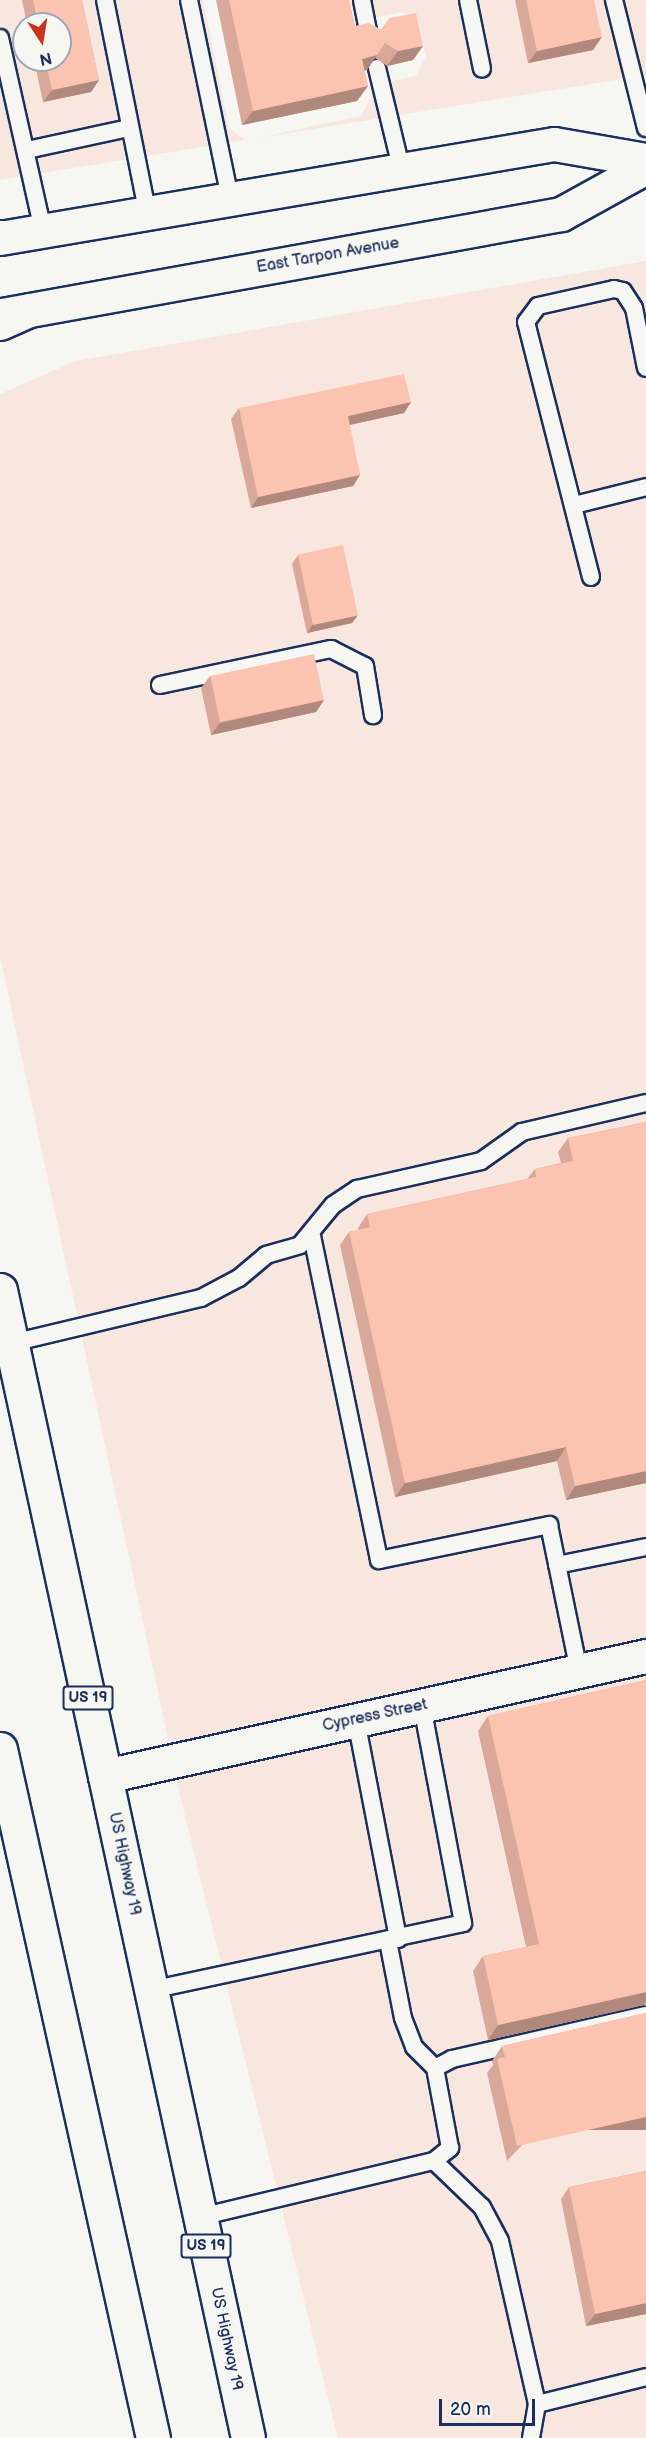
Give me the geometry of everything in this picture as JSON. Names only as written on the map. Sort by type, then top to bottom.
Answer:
[{"type":"main road","points":[[1,238],[231,202],[554,144],[646,160]]},
{"type":"main road","name":"East Tarpon Avenue","points":[[0,323],[15,312],[561,214],[646,167]]},
{"type":"main road","name":"US Highway 19","points":[[0,1290],[248,2438]]},
{"type":"main road","name":"Cypress Street","points":[[105,1776],[646,1656]]},
{"type":"main road","points":[[0,1749],[153,2438]]},
{"type":"main road","points":[[127,2323],[170,2438]]},
{"type":"lane","points":[[105,0],[148,215]]},
{"type":"lane","points":[[189,0],[231,202]]},
{"type":"lane","points":[[362,0],[369,35]]},
{"type":"lane","points":[[468,0],[482,69]]},
{"type":"lane","points":[[614,0],[646,128]]},
{"type":"lane","points":[[0,38],[27,150],[43,231]]},
{"type":"lane","points":[[377,68],[402,171]]},
{"type":"lane","points":[[27,150],[129,128]]},
{"type":"lane","points":[[591,577],[574,505],[528,339],[526,322],[538,306],[614,289],[629,297],[634,308],[646,368]]},
{"type":"lane","points":[[574,505],[646,487]]},
{"type":"lane","points":[[160,685],[331,650],[365,666],[373,715]]},
{"type":"lane","points":[[12,1343],[176,1307],[223,1287],[266,1255],[312,1236],[333,1205],[357,1189],[481,1161],[522,1132],[646,1103]]},
{"type":"lane","points":[[312,1236],[379,1560],[549,1525],[579,1671]]},
{"type":"lane","points":[[556,1565],[646,1547]]},
{"type":"lane","points":[[151,1990],[393,1940],[463,1923],[422,1706]]},
{"type":"lane","points":[[200,2217],[434,2161],[450,2148],[435,2068],[414,2047],[406,2028],[356,1720]]},
{"type":"lane","points":[[435,2068],[452,2059],[646,2015]]},
{"type":"lane","points":[[434,2161],[482,2207],[500,2241],[537,2404],[531,2438]]},
{"type":"lane","points":[[537,2404],[646,2377]]},
{"type":"shaded area","points":[[0,0],[203,0],[229,128],[245,140],[0,180]]},
{"type":"shaded area","points":[[350,0],[646,0],[646,75],[258,138],[361,116],[371,98],[369,86],[416,76],[426,57],[419,24],[402,12],[355,22]]},
{"type":"shaded area","points":[[646,261],[646,1637],[169,1743],[0,956],[0,394],[76,361]]},
{"type":"shaded area","points":[[646,1675],[646,2438],[338,2438],[176,1779]]},
{"type":"building","points":[[33,0],[82,0],[99,80],[52,90],[48,72],[72,72],[72,12],[36,12]]},
{"type":"building","points":[[229,0],[349,0],[355,26],[369,23],[382,30],[390,18],[416,13],[423,46],[398,51],[385,43],[377,55],[362,59],[368,86],[253,111]]},
{"type":"building","points":[[526,0],[594,0],[602,37],[537,51]]},
{"type":"building","points":[[404,374],[411,402],[348,416],[360,475],[258,497],[239,408]]},
{"type":"building","points":[[343,545],[358,615],[313,625],[298,555]]},
{"type":"building","points":[[314,654],[324,700],[220,722],[210,676]]},
{"type":"building","points":[[646,1122],[646,1471],[575,1486],[566,1447],[405,1483],[349,1232],[370,1227],[367,1214],[536,1177],[535,1169],[573,1161],[568,1138]]},
{"type":"building","points":[[646,1680],[646,1992],[498,2025],[483,1956],[539,1944],[488,1716]]},
{"type":"building","points":[[646,2013],[646,2117],[517,2146],[497,2059],[505,2057],[502,2046]]},
{"type":"building","points":[[646,2171],[646,2303],[595,2314],[569,2187]]}]
